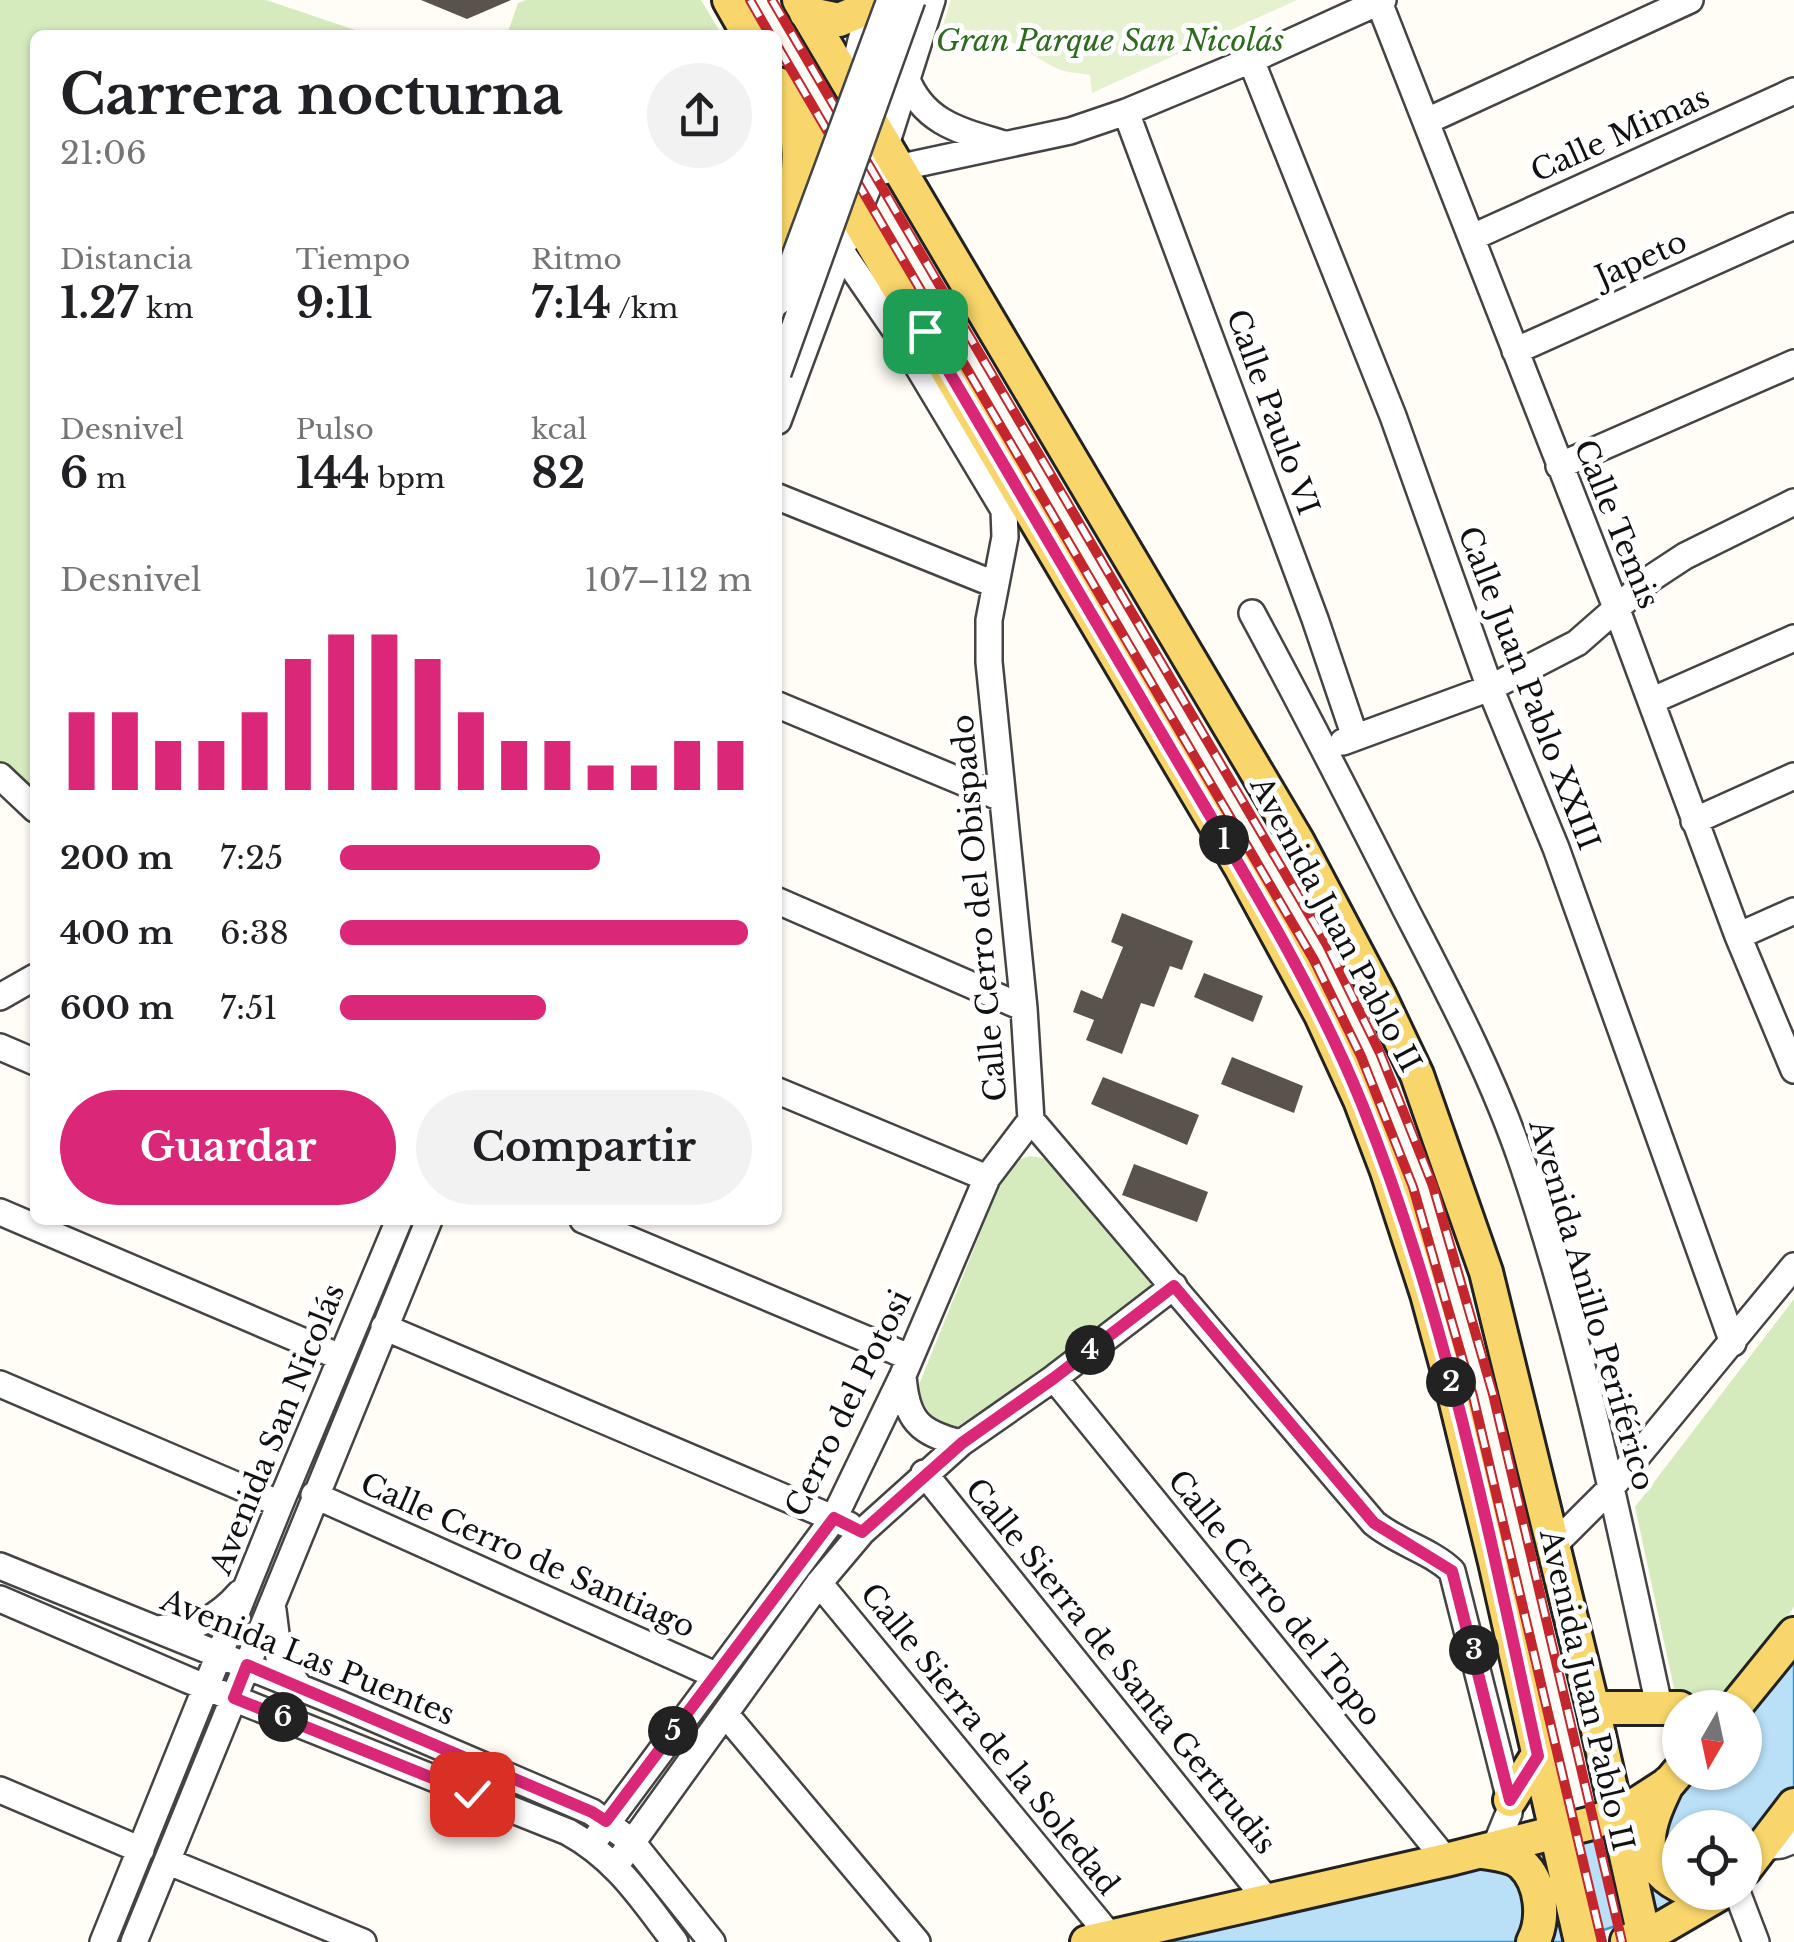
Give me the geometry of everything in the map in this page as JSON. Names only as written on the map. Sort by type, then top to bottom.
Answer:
[{"type":"main road","points":[[729,0],[747,30]]},
{"type":"main road","points":[[802,6],[838,20],[873,11]]},
{"type":"main road","name":"Avenida Juan Pablo II","points":[[802,6],[850,83],[886,163],[1298,842],[1417,1075],[1486,1272],[1593,1708],[1638,1936]]},
{"type":"main road","points":[[785,98],[800,160],[786,235]]},
{"type":"main road","name":"Avenida Juan Pablo II","points":[[785,98],[1240,866],[1320,1015],[1360,1100],[1388,1171],[1447,1368],[1580,1940]]},
{"type":"main road","points":[[1749,1690],[1794,1634]]},
{"type":"main road","points":[[1593,1708],[1662,1709]]},
{"type":"main road","points":[[1510,1800],[1538,1756]]},
{"type":"main road","points":[[1098,1939],[1556,1838],[1616,1822],[1663,1790]]},
{"type":"main road","points":[[1662,1874],[1648,1850],[1648,1835],[1667,1790]]},
{"type":"main road","points":[[1767,1852],[1794,1805]]},
{"type":"main road","points":[[1494,1852],[1522,1863],[1539,1898],[1540,1918],[1533,1942]]},
{"type":"main road","points":[[1638,1936],[1697,1910]]},
{"type":"street","points":[[782,361],[912,0]]},
{"type":"street","points":[[782,410],[841,251],[886,163],[909,68],[932,0]]},
{"type":"street","points":[[1427,121],[1690,0]]},
{"type":"street","points":[[823,162],[886,163],[1009,145],[1070,131],[1251,60],[1381,1]]},
{"type":"street","name":"Calle Temis","points":[[1381,1],[1618,610],[1738,936],[1791,1053]]},
{"type":"street","points":[[873,11],[869,50],[882,60],[909,68]]},
{"type":"street","points":[[786,235],[823,162],[873,11]]},
{"type":"street","points":[[782,290],[873,11]]},
{"type":"street","name":"Calle Juan Pablo XXIII","points":[[1251,60],[1393,416],[1490,688],[1556,848],[1733,1343]]},
{"type":"street","points":[[909,68],[919,104],[930,115],[956,129],[1009,145]]},
{"type":"street","name":"Calle Mimas","points":[[1473,237],[1794,91]]},
{"type":"street","name":"Calle Paulo VI","points":[[1126,112],[1316,619],[1355,737]]},
{"type":"street","name":"Japeto","points":[[1515,351],[1794,226]]},
{"type":"street","name":"Calle Cerro del Obispado","points":[[786,235],[841,251],[902,340],[1004,510],[1005,537],[994,584],[989,662],[1024,1008],[1031,1120],[1374,1523],[1452,1571],[1510,1800]]},
{"type":"street","points":[[1559,466],[1794,363]]},
{"type":"street","points":[[782,499],[994,584]]},
{"type":"street","points":[[1325,750],[1490,688],[1577,643],[1650,580],[1685,556],[1794,502]]},
{"type":"street","name":"Avenida Anillo Periférico","points":[[1252,613],[1492,1084],[1523,1164],[1553,1265],[1670,1690]]},
{"type":"street","points":[[1651,702],[1794,638]]},
{"type":"street","points":[[782,707],[1000,798]]},
{"type":"street","points":[[0,776],[30,804]]},
{"type":"street","points":[[1694,821],[1794,776]]},
{"type":"street","points":[[782,904],[1024,1008]]},
{"type":"street","points":[[1738,936],[1794,911]]},
{"type":"street","points":[[0,996],[30,980]]},
{"type":"street","points":[[0,1047],[30,1060]]},
{"type":"street","points":[[782,1093],[987,1178]]},
{"type":"street","name":"Cerro del Potosi","points":[[591,1844],[834,1518],[906,1366],[987,1178],[1031,1120]]},
{"type":"street","points":[[0,1212],[30,1225]]},
{"type":"street","points":[[30,1225],[340,1357]]},
{"type":"street","name":"Avenida San Nicolás","points":[[103,1942],[397,1225]]},
{"type":"street","name":"Avenida San Nicolás","points":[[134,1942],[384,1327],[420,1225]]},
{"type":"street","points":[[594,1225],[906,1366],[906,1406],[921,1427],[962,1443]]},
{"type":"street","points":[[1554,1545],[1612,1488],[1794,1266]]},
{"type":"street","points":[[616,1865],[862,1532],[962,1443],[1174,1286]]},
{"type":"street","points":[[384,1327],[862,1532]]},
{"type":"street","name":"Calle Cerro del Topo","points":[[1054,1378],[1446,1860]]},
{"type":"street","points":[[0,1384],[280,1504]]},
{"type":"street","name":"Calle Sierra de Santa Gertrudis","points":[[924,1473],[1267,1900]]},
{"type":"street","name":"Calle Cerro de Santiago","points":[[314,1495],[715,1675]]},
{"type":"street","name":"Avenida Las Puentes","points":[[0,1566],[247,1665],[592,1812],[632,1842],[712,1942]]},
{"type":"street","name":"Calle Sierra de la Soledad","points":[[820,1584],[1098,1939]]},
{"type":"street","points":[[147,1626],[198,1626],[220,1613],[247,1585]]},
{"type":"street","points":[[274,1596],[272,1619],[279,1658],[300,1688]]},
{"type":"street","points":[[0,1598],[149,1664],[591,1844],[616,1865],[675,1942]]},
{"type":"street","points":[[149,1664],[176,1693],[186,1736]]},
{"type":"street","points":[[214,1748],[243,1724],[280,1716]]},
{"type":"street","points":[[726,1716],[917,1942]]},
{"type":"street","points":[[0,1790],[141,1850]]},
{"type":"street","points":[[1494,1852],[1510,1800]]},
{"type":"street","points":[[168,1862],[363,1942]]},
{"type":"street","points":[[1744,1910],[1756,1942]]},
{"type":"green space","points":[[0,0],[266,0],[355,30],[30,30],[30,795],[0,768]]},
{"type":"green space","points":[[701,0],[719,30],[509,30],[518,3]]},
{"type":"green space","name":"Gran Parque San Nicolás","points":[[951,0],[1297,0],[1092,93],[1090,75],[1058,69],[1012,42],[990,40],[964,55],[943,25]]},
{"type":"green space","points":[[1030,1156],[1048,1159],[1154,1287],[957,1432],[931,1415],[918,1387],[1005,1172],[1016,1160]]},
{"type":"green space","points":[[1794,1299],[1794,1607],[1734,1690],[1674,1690],[1635,1507]]},
{"type":"water","points":[[1794,1634],[1794,1805],[1762,1842],[1762,1810],[1662,1810],[1663,1910],[1568,1942],[1088,1942],[1480,1851],[1662,1779],[1662,1790],[1762,1790],[1762,1690],[1757,1690]]},
{"type":"building","points":[[421,0],[511,0],[467,19]]},
{"type":"building","points":[[1122,913],[1193,941],[1182,970],[1170,966],[1154,1007],[1141,1003],[1122,1054],[1086,1040],[1094,1020],[1073,1012],[1081,990],[1102,999],[1123,947],[1111,942]]},
{"type":"building","points":[[1204,973],[1263,996],[1253,1022],[1194,997]]},
{"type":"building","points":[[1232,1057],[1303,1086],[1294,1113],[1221,1084]]},
{"type":"building","points":[[1103,1077],[1199,1115],[1187,1145],[1091,1104]]},
{"type":"building","points":[[1134,1164],[1208,1192],[1197,1222],[1122,1195]]},
{"type":"railway","points":[[750,0],[767,30]]},
{"type":"railway","points":[[772,0],[1327,945],[1380,1053],[1433,1186],[1493,1394],[1622,1942]]},
{"type":"railway","points":[[782,54],[1314,960],[1361,1056],[1413,1187],[1473,1396],[1602,1942]]},
{"type":"route","points":[[472,1794],[234,1698],[247,1665],[606,1821],[834,1518],[862,1532],[962,1443],[1174,1286],[1374,1523],[1452,1571],[1458,1582],[1510,1800],[1538,1756],[1452,1386],[1388,1171],[1360,1100],[1320,1015],[1240,866],[925,331]]}]
